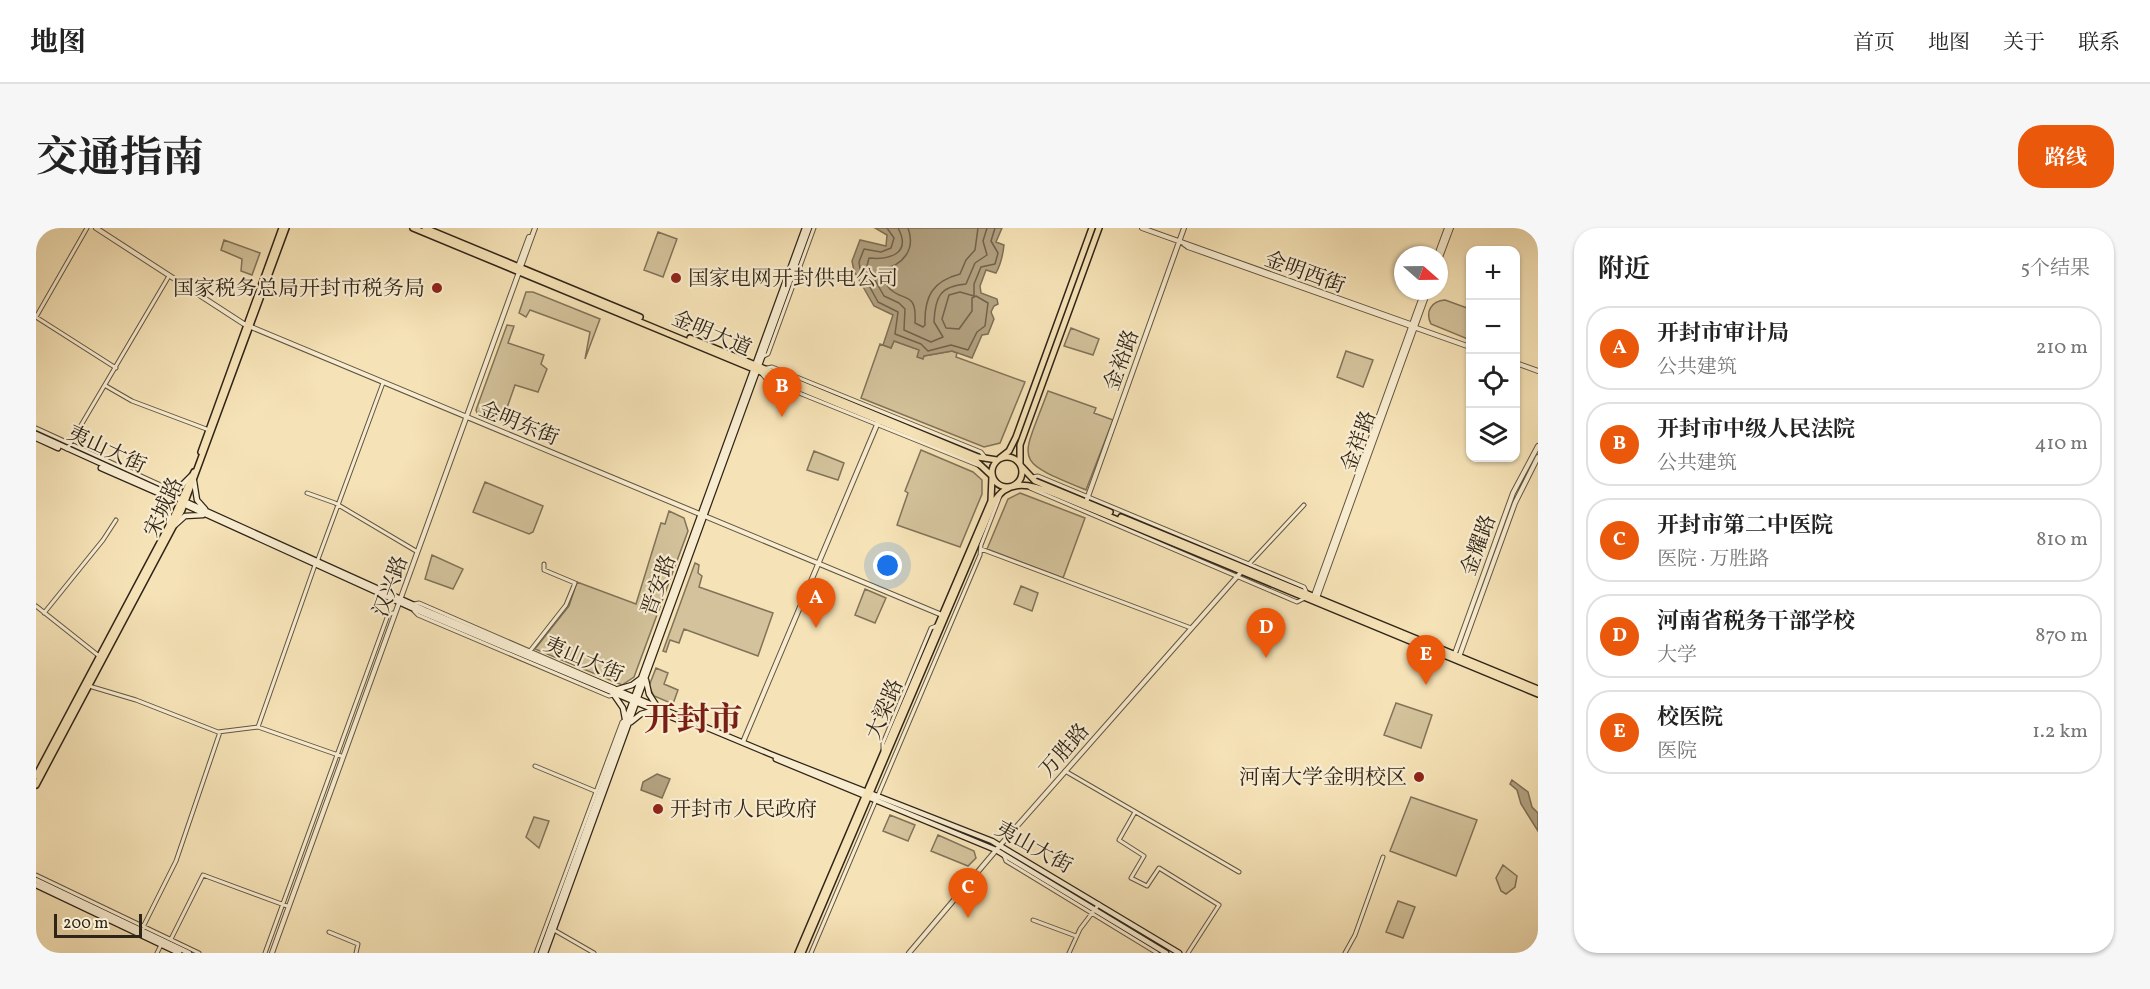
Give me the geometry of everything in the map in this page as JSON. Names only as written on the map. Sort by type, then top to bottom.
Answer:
[{"type":"main road","name":"宋城路","points":[[36,786],[194,482],[284,228]]},
{"type":"main road","name":"金明大道","points":[[413,228],[519,269]]},
{"type":"main road","name":"金明大道","points":[[425,228],[758,368],[983,466],[992,476]]},
{"type":"main road","name":"晋安路","points":[[758,368],[809,228]]},
{"type":"main road","name":"晋安路","points":[[540,953],[598,792],[636,700],[809,228]]},
{"type":"main road","points":[[1092,228],[1016,437],[1009,451],[993,466],[992,476],[1001,486],[1027,484],[1306,595],[1538,694]]},
{"type":"main road","points":[[1012,486],[1021,477],[1020,445],[1099,228]]},
{"type":"main road","name":"宋城路","points":[[183,502],[249,326]]},
{"type":"main road","name":"金明大道","points":[[879,421],[986,459],[998,459]]},
{"type":"main road","name":"夷山大街","points":[[36,436],[68,446],[161,492]]},
{"type":"main road","name":"夷山大街","points":[[36,436],[412,606],[656,709],[1001,845],[1179,953]]},
{"type":"main road","points":[[998,459],[1009,457],[1030,477],[1087,499],[1243,570]]},
{"type":"main road","points":[[171,527],[169,508],[161,492],[179,488],[193,474]]},
{"type":"main road","name":"大梁路","points":[[868,794],[990,501],[992,476]]},
{"type":"main road","points":[[194,482],[197,500],[208,514]]},
{"type":"main road","name":"大梁路","points":[[800,953],[994,502],[1000,494],[1012,486]]},
{"type":"main road","points":[[171,527],[185,516],[208,514]]},
{"type":"main road","name":"宋城路","points":[[36,776],[99,656],[171,527]]},
{"type":"main road","points":[[1456,658],[1538,689]]},
{"type":"main road","points":[[644,678],[656,709],[626,722],[623,708],[615,692],[644,678]]},
{"type":"main road","name":"夷山大街","points":[[656,709],[743,742],[868,794],[876,801],[996,850],[1093,912],[1166,953]]},
{"type":"main road","name":"晋安路","points":[[545,953],[626,722]]},
{"type":"main road","points":[[36,883],[189,953]]},
{"type":"main road","points":[[36,883],[178,953]]},
{"type":"street","points":[[87,228],[36,317],[116,368]]},
{"type":"street","name":"金明东街","points":[[96,228],[249,326],[944,616]]},
{"type":"street","name":"汉兴路","points":[[269,953],[534,228]]},
{"type":"street","name":"金明西街","points":[[1142,228],[1466,346]]},
{"type":"street","name":"金裕路","points":[[1087,499],[1184,228]]},
{"type":"street","points":[[1441,246],[1449,228]]},
{"type":"street","points":[[1443,246],[1449,228]]},
{"type":"street","points":[[36,428],[68,446],[106,386],[169,276]]},
{"type":"street","name":"金祥路","points":[[1315,599],[1423,300]]},
{"type":"street","points":[[1520,365],[1538,371]]},
{"type":"street","points":[[758,368],[772,367],[981,452],[986,459]]},
{"type":"street","points":[[743,742],[879,421],[767,380],[758,368]]},
{"type":"street","points":[[258,727],[383,383]]},
{"type":"street","points":[[106,386],[132,401],[209,430]]},
{"type":"street","name":"汉兴路","points":[[269,953],[339,755],[466,418]]},
{"type":"street","name":"金耀路","points":[[1456,658],[1513,493],[1538,446]]},
{"type":"street","name":"金耀路","points":[[1456,658],[1515,503],[1538,457]]},
{"type":"street","points":[[307,493],[338,506],[416,552]]},
{"type":"street","points":[[811,953],[981,549],[1000,494]]},
{"type":"street","points":[[1304,505],[1243,570],[1297,602],[1306,595]]},
{"type":"street","points":[[44,613],[103,540],[116,520]]},
{"type":"street","points":[[981,549],[1191,628]]},
{"type":"street","points":[[530,651],[566,605],[575,583],[544,570],[544,564]]},
{"type":"street","name":"万胜路","points":[[909,953],[996,850],[1243,570]]},
{"type":"street","points":[[412,606],[419,603],[613,686],[615,692]]},
{"type":"street","points":[[36,606],[99,656]]},
{"type":"street","points":[[88,686],[136,700],[220,732],[258,727],[339,755]]},
{"type":"street","points":[[141,931],[176,861],[220,732]]},
{"type":"street","points":[[536,766],[598,792],[536,953]]},
{"type":"street","points":[[1065,771],[1239,872]]},
{"type":"street","points":[[1135,812],[1119,840],[1144,856],[1131,878],[1147,886],[1159,868],[1219,905],[1188,953]]},
{"type":"street","points":[[1345,953],[1355,935],[1383,857]]},
{"type":"street","points":[[36,875],[199,953]]},
{"type":"street","points":[[171,939],[204,875],[285,905]]},
{"type":"street","points":[[1069,953],[1076,936],[1099,904]]},
{"type":"street","points":[[1093,912],[1155,953]]},
{"type":"street","points":[[1033,920],[1076,936]]},
{"type":"street","points":[[554,930],[594,953]]},
{"type":"street","points":[[330,932],[358,944],[356,953]]},
{"type":"street","points":[[157,953],[161,945]]},
{"type":"shaded area","points":[[658,232],[677,239],[663,277],[644,270]]},
{"type":"shaded area","points":[[224,240],[260,253],[252,275],[241,271],[242,259],[221,250]]},
{"type":"shaded area","points":[[526,292],[533,292],[600,319],[585,359],[590,332],[530,310],[526,317],[519,313]]},
{"type":"shaded area","points":[[1445,300],[1466,308],[1466,338],[1431,324],[1430,308]]},
{"type":"shaded area","points":[[507,325],[514,326],[508,343],[544,355],[541,364],[547,369],[538,392],[515,385],[502,422],[496,419],[492,422],[478,416],[476,410]]},
{"type":"shaded area","points":[[1071,328],[1099,339],[1093,355],[1064,346]]},
{"type":"shaded area","points":[[894,341],[920,350],[924,356],[952,351],[957,353],[956,357],[1025,382],[1000,443],[984,447],[861,398],[880,344],[891,348]]},
{"type":"shaded area","points":[[1346,351],[1373,360],[1363,387],[1337,377]]},
{"type":"shaded area","points":[[1048,391],[1096,408],[1094,413],[1113,420],[1086,490],[1045,472],[1034,464],[1029,456],[1028,446]]},
{"type":"shaded area","points":[[921,450],[973,472],[982,480],[982,494],[960,547],[897,525],[908,493],[905,491]]},
{"type":"shaded area","points":[[814,451],[844,463],[838,480],[807,470]]},
{"type":"shaded area","points":[[485,482],[543,506],[533,532],[529,534],[473,512]]},
{"type":"shaded area","points":[[1020,493],[1085,518],[1063,578],[987,549],[1008,499]]},
{"type":"shaded area","points":[[669,511],[684,518],[688,531],[634,677],[622,685],[535,649],[569,606],[577,582],[636,604],[661,523],[665,524]]},
{"type":"shaded area","points":[[432,555],[463,569],[453,589],[425,579]]},
{"type":"shaded area","points":[[695,563],[699,565],[698,573],[702,576],[699,587],[773,613],[758,656],[684,629],[679,643],[670,640],[666,652],[663,651]]},
{"type":"shaded area","points":[[1021,586],[1038,593],[1032,611],[1014,604]]},
{"type":"shaded area","points":[[865,589],[886,598],[875,623],[855,615]]},
{"type":"shaded area","points":[[656,668],[668,673],[664,684],[678,690],[673,704],[654,696],[649,686]]},
{"type":"shaded area","points":[[1396,703],[1432,715],[1421,748],[1384,735]]},
{"type":"shaded area","points":[[1411,797],[1477,820],[1456,876],[1390,851]]},
{"type":"shaded area","points":[[890,815],[915,825],[908,841],[883,831]]},
{"type":"shaded area","points":[[534,817],[549,821],[539,848],[526,837]]},
{"type":"shaded area","points":[[938,835],[974,851],[976,858],[968,866],[931,851]]},
{"type":"shaded area","points":[[1503,865],[1517,876],[1515,887],[1506,894],[1501,891],[1496,878]]},
{"type":"shaded area","points":[[1398,901],[1415,907],[1403,938],[1386,932]]},
{"type":"water","points":[[875,228],[1002,228],[996,242],[1004,245],[999,266],[996,273],[986,270],[980,286],[981,293],[997,299],[998,304],[991,312],[994,319],[988,334],[982,335],[972,358],[952,351],[924,356],[923,359],[917,357],[919,350],[894,341],[891,348],[883,345],[893,315],[874,306],[854,271],[852,261],[860,240],[886,246],[887,235]]},
{"type":"water","points":[[657,774],[670,779],[662,798],[641,790],[643,782]]},
{"type":"water","points":[[1512,780],[1528,792],[1532,807],[1538,813],[1538,831],[1521,804],[1517,790],[1510,784]]},
{"type":"place","name":"国家电网开封供电公司","points":[[676,278]]},
{"type":"place","name":"国家税务总局开封市税务局","points":[[437,288]]},
{"type":"place","name":"开封市中级人民法院","points":[[782,417]]},
{"type":"place","name":"开封市审计局","points":[[816,628]]},
{"type":"place","name":"河南省税务干部学校","points":[[1266,658]]},
{"type":"place","name":"校医院","points":[[1426,685]]},
{"type":"place","name":"河南大学金明校区","points":[[1419,777]]},
{"type":"place","name":"开封市人民政府","points":[[658,809]]},
{"type":"place","name":"开封市第二中医院","points":[[968,918]]},
{"type":"district","name":"开封市","points":[[693,718]]}]
